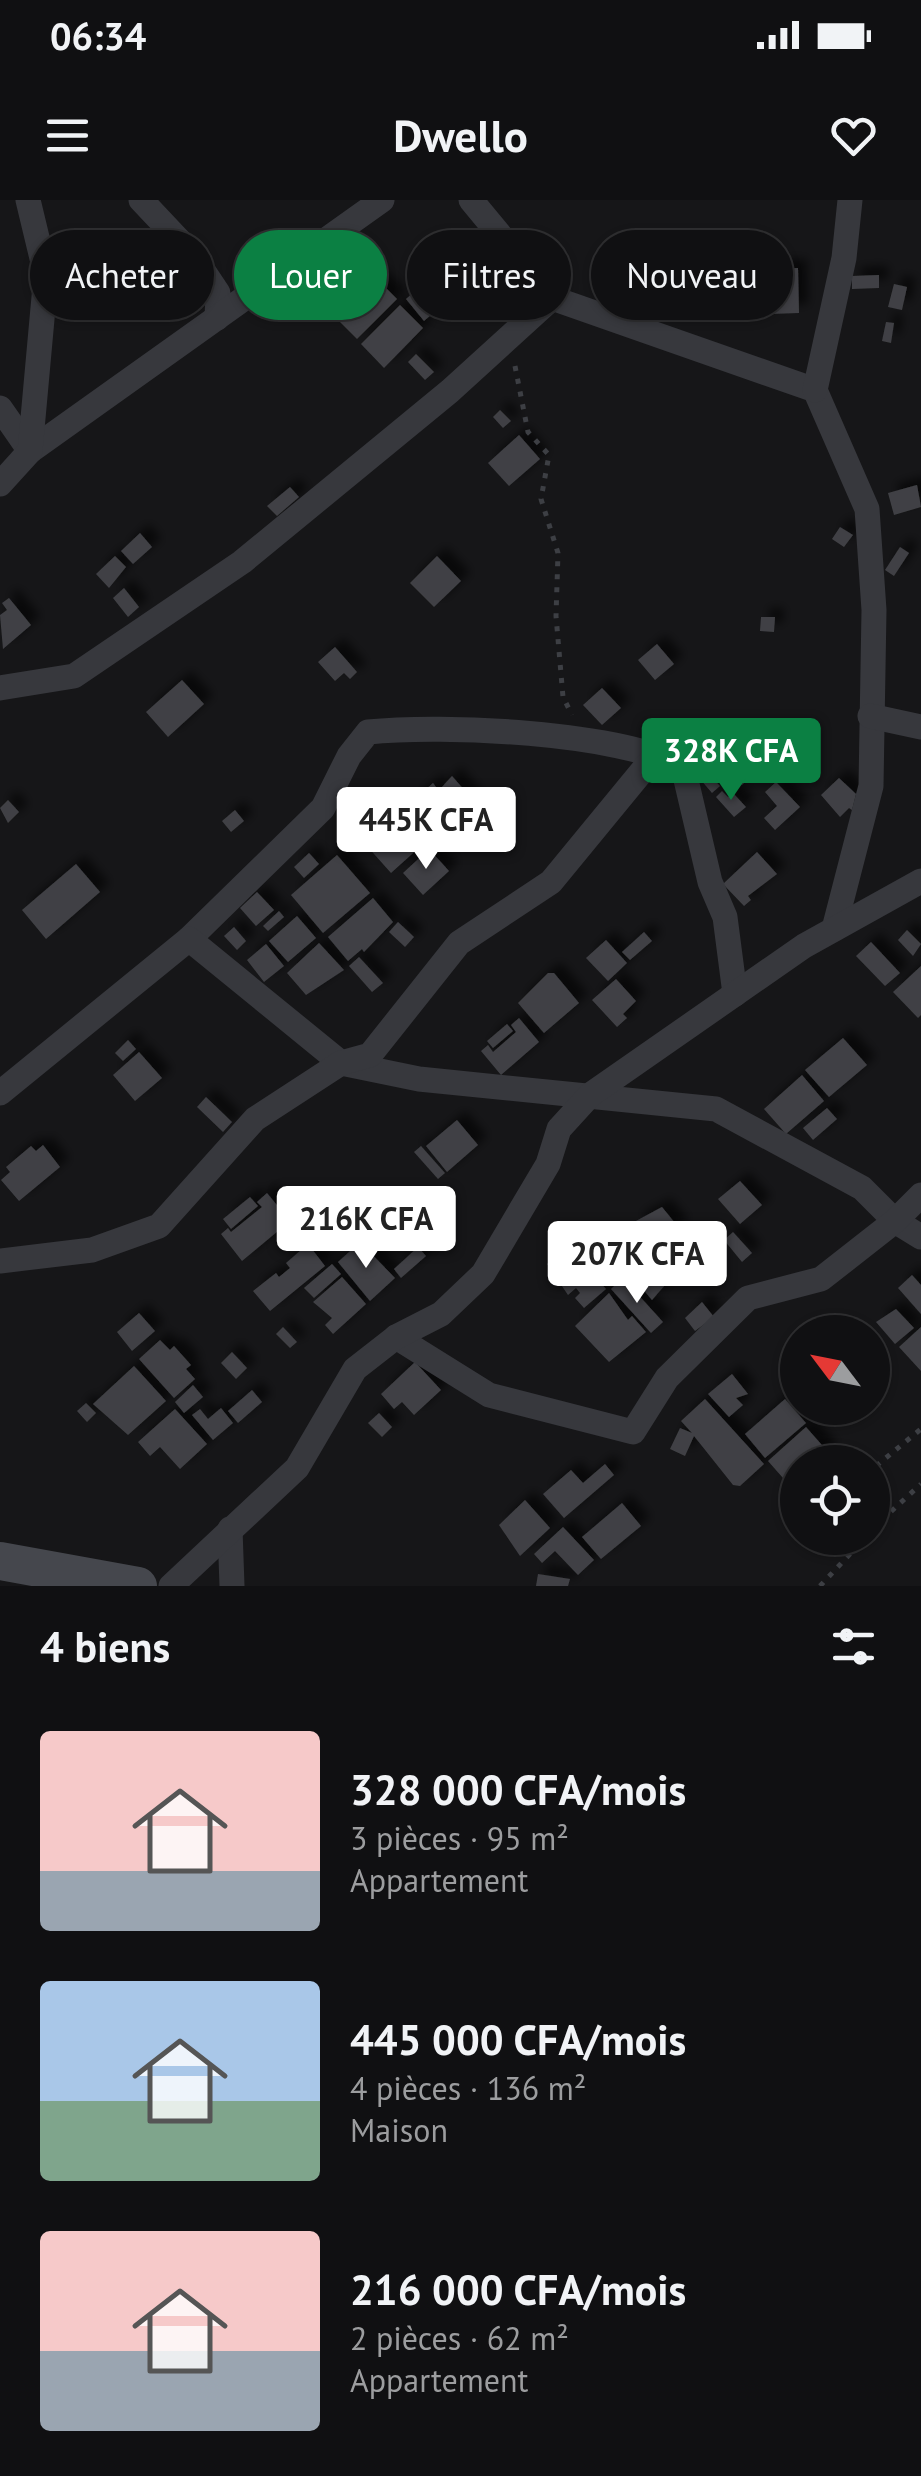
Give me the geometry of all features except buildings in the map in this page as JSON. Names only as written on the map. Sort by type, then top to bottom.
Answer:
[{"type":"street","points":[[28,200],[46,274],[30,451]]},
{"type":"street","points":[[142,200],[192,254],[218,293],[217,318]]},
{"type":"street","points":[[0,484],[30,451],[382,200]]},
{"type":"street","points":[[472,200],[496,230]]},
{"type":"street","points":[[834,929],[870,786],[874,610],[867,509],[815,390],[844,258],[850,200]]},
{"type":"street","points":[[571,305],[815,390]]},
{"type":"street","points":[[0,688],[74,676],[242,562],[528,320]]},
{"type":"street","points":[[0,408],[30,451]]},
{"type":"street","points":[[870,716],[921,727]]},
{"type":"street","points":[[0,1094],[189,939],[323,808],[349,756],[368,732],[406,728],[584,740],[657,753],[683,767],[710,882],[725,917],[734,961],[735,994]]},
{"type":"street","points":[[0,1262],[92,1250],[159,1226],[255,1119],[341,1064],[370,1054],[458,943],[551,882],[657,753]]},
{"type":"street","points":[[171,1586],[298,1468],[356,1370],[396,1337],[440,1314],[483,1274],[548,1164],[560,1129],[590,1095],[834,929],[921,881]]},
{"type":"street","points":[[189,939],[341,1064],[419,1079],[716,1109],[862,1188],[895,1221],[921,1237]]},
{"type":"street","points":[[396,1337],[489,1395],[633,1432],[667,1378],[748,1298],[821,1279],[895,1221],[921,1195]]},
{"type":"street","points":[[230,1530],[232,1586]]},
{"type":"street","points":[[0,1561],[72,1580],[138,1586]]},
{"type":"path","points":[[509,337],[528,432],[549,455],[541,500],[558,553],[556,616],[562,696],[584,740]]},
{"type":"path","points":[[890,1454],[921,1429]]},
{"type":"path","points":[[890,1512],[921,1484]]},
{"type":"path","points":[[820,1586],[849,1555]]}]
